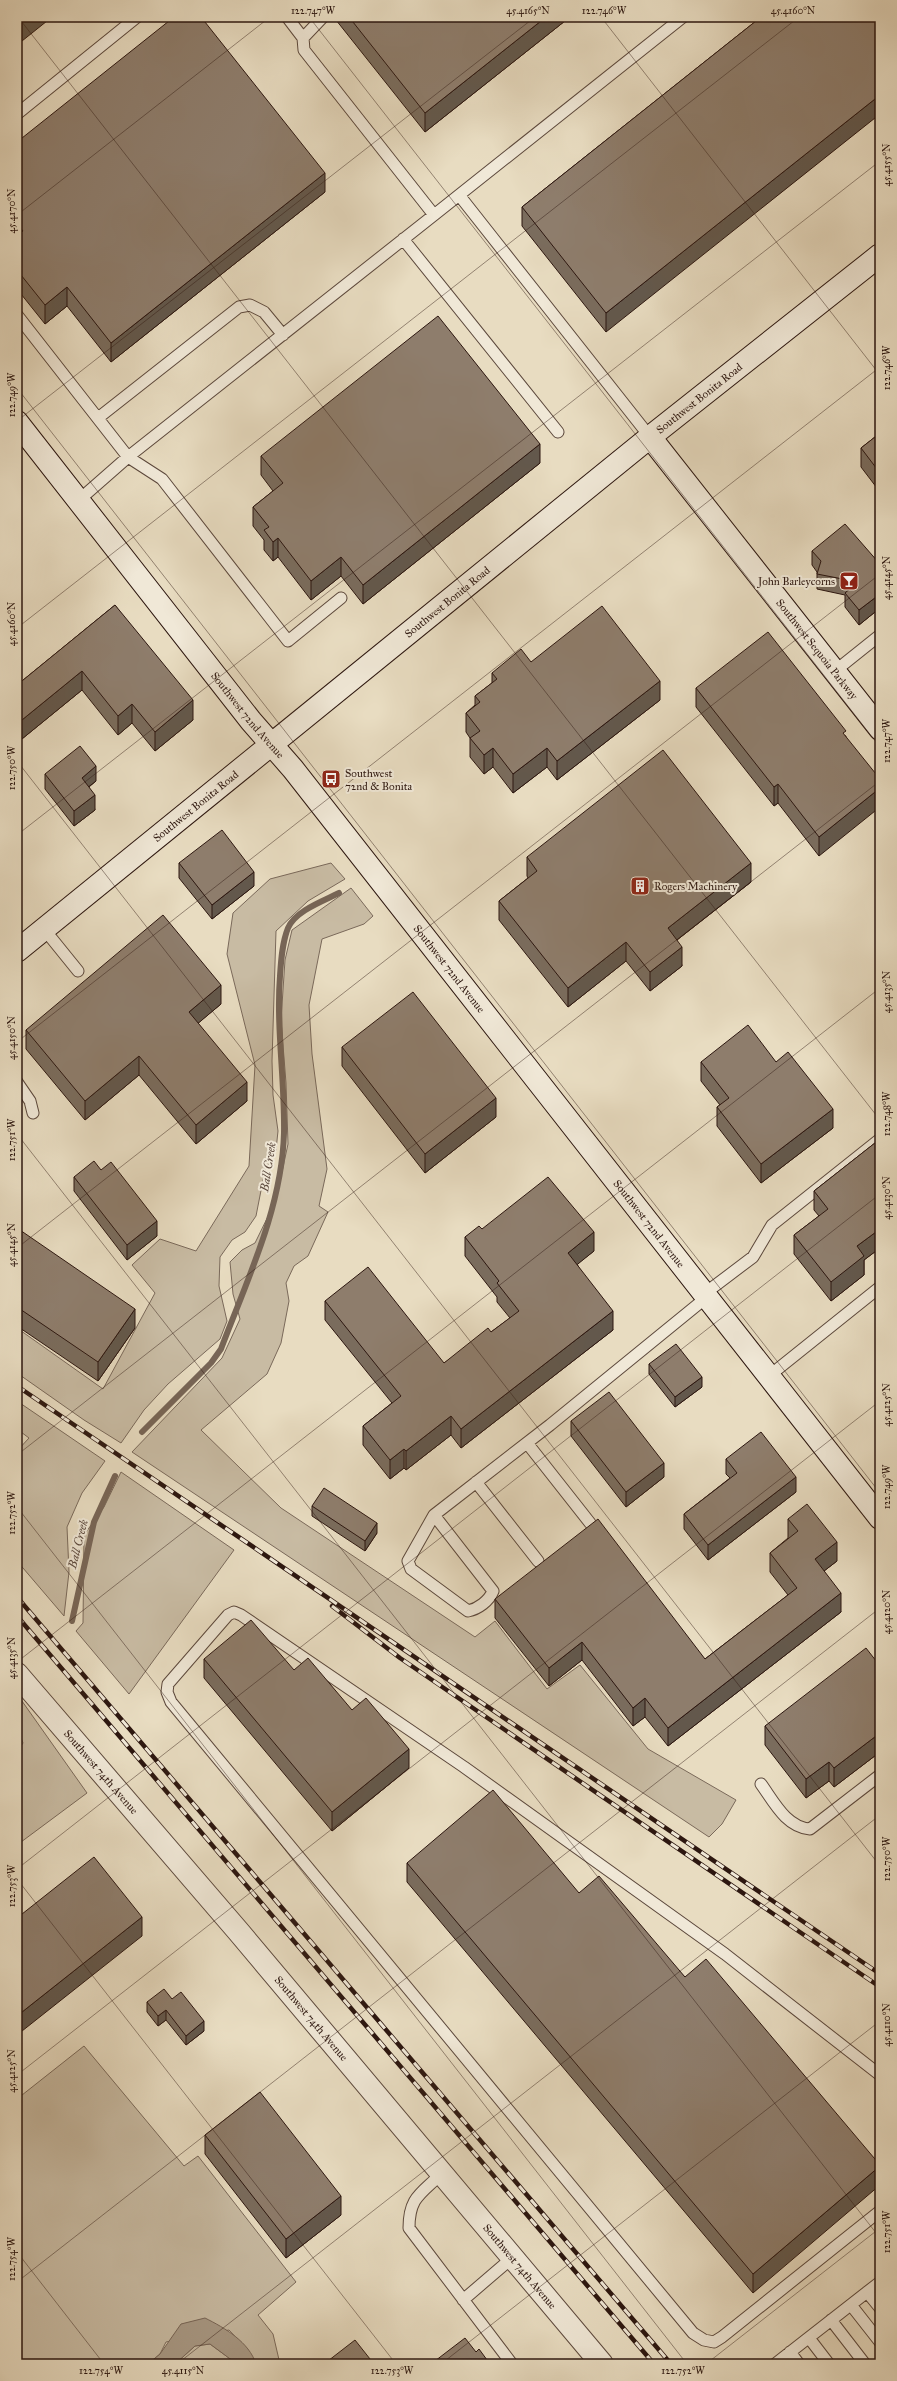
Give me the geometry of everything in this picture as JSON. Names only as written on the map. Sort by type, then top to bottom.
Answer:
[{"type":"main road","name":"Southwest Bonita Road","points":[[17,951],[650,437],[880,255]]},
{"type":"main road","name":"Southwest 72nd Avenue","points":[[17,422],[272,745],[298,774],[880,1518]]},
{"type":"main road","name":"Southwest Sequoia Parkway","points":[[650,437],[880,729]]},
{"type":"main road","name":"Southwest 74th Avenue","points":[[17,1674],[238,1932],[602,2364]]},
{"type":"lane","points":[[17,114],[137,17]]},
{"type":"lane","points":[[287,17],[303,38],[304,50],[434,215]]},
{"type":"lane","points":[[303,38],[323,17]]},
{"type":"lane","points":[[79,500],[128,457],[683,17]]},
{"type":"lane","points":[[459,195],[650,437]]},
{"type":"lane","points":[[403,239],[558,432]]},
{"type":"lane","points":[[98,418],[239,308],[250,304],[264,312],[283,335]]},
{"type":"lane","points":[[17,315],[128,457],[162,479],[288,641],[341,598]]},
{"type":"lane","points":[[835,671],[880,635]]},
{"type":"lane","points":[[44,929],[78,972]]},
{"type":"lane","points":[[17,1082],[30,1102],[33,1113]]},
{"type":"lane","points":[[434,1515],[493,1591],[490,1597],[475,1610],[468,1611],[411,1569],[408,1561],[434,1515],[527,1443],[753,1257],[772,1225],[880,1139]]},
{"type":"lane","points":[[769,1376],[880,1286]]},
{"type":"lane","points":[[527,1443],[590,1523]]},
{"type":"lane","points":[[476,1482],[538,1561]]},
{"type":"lane","points":[[880,2075],[712,1945],[464,1767],[241,1615],[234,1612],[228,1615],[168,1684],[167,1692],[171,1702],[693,2334],[704,2340],[714,2342],[722,2337],[880,2211]]},
{"type":"lane","points":[[760,1784],[788,1820],[801,1828],[810,1829],[880,1775]]},
{"type":"lane","points":[[441,2174],[412,2203],[409,2212],[409,2228],[512,2364]]},
{"type":"lane","points":[[463,2300],[512,2258]]},
{"type":"lane","points":[[775,2364],[880,2282]]},
{"type":"lane","points":[[867,2292],[880,2308]]},
{"type":"lane","points":[[851,2304],[880,2342]]},
{"type":"lane","points":[[831,2320],[864,2364]]},
{"type":"lane","points":[[809,2338],[829,2364]]},
{"type":"lane","points":[[790,2352],[799,2364]]},
{"type":"shaded area","points":[[331,863],[345,879],[308,901],[276,931],[272,1061],[273,1095],[278,1131],[276,1150],[265,1170],[256,1216],[245,1232],[232,1240],[220,1257],[219,1286],[227,1321],[220,1339],[168,1384],[144,1410],[121,1443],[84,1420],[17,1373],[17,1328],[103,1389],[155,1293],[132,1265],[160,1239],[196,1251],[249,1166],[255,1065],[227,954],[233,913],[270,879]]},
{"type":"shaded area","points":[[351,888],[373,916],[364,924],[322,939],[309,1005],[312,1054],[327,1169],[319,1206],[328,1212],[308,1256],[294,1266],[286,1283],[289,1301],[281,1343],[267,1374],[201,1430],[281,1508],[475,1637],[495,1621],[547,1689],[580,1665],[648,1749],[736,1800],[722,1824],[709,1837],[132,1452],[222,1358],[240,1319],[233,1294],[230,1262],[242,1250],[255,1243],[276,1200],[288,1144],[286,1083],[281,1020],[285,960],[292,930]]},
{"type":"shaded area","points":[[17,1401],[105,1461],[82,1493],[67,1527],[69,1572],[64,1616],[17,1561],[17,1451],[29,1438],[17,1429]]},
{"type":"shaded area","points":[[121,1472],[234,1550],[129,1694],[76,1631],[83,1623],[84,1535],[104,1507]]},
{"type":"shaded area","points":[[17,1694],[87,1793],[17,1845],[17,1752],[23,1743],[17,1728]]},
{"type":"shaded area","points":[[84,2046],[184,2166],[198,2156],[296,2282],[258,2315],[273,2334],[280,2364],[256,2364],[246,2348],[229,2330],[166,2342],[160,2354],[148,2364],[53,2364],[48,2361],[40,2364],[17,2358],[17,2099]]},
{"type":"shaded area","points":[[205,2318],[228,2331],[242,2342],[253,2356],[256,2364],[237,2364],[210,2344],[195,2346],[175,2364],[148,2364],[160,2354],[181,2324]]},
{"type":"shaded area","points":[[210,2344],[237,2364],[175,2364],[195,2346]]},
{"type":"building","points":[[17,17],[29,17],[17,26]]},
{"type":"building","points":[[174,17],[201,17],[325,173],[111,343],[67,287],[45,305],[17,270],[17,235],[23,231],[17,224],[17,142]]},
{"type":"building","points":[[349,17],[546,17],[425,113]]},
{"type":"building","points":[[761,17],[880,17],[880,95],[606,313],[522,207]]},
{"type":"building","points":[[438,316],[540,444],[363,585],[341,557],[311,581],[278,538],[273,542],[264,530],[269,527],[253,507],[283,483],[261,456]]},
{"type":"building","points":[[880,433],[880,473],[861,448]]},
{"type":"building","name":"John Barleycorns","points":[[845,524],[879,563],[877,564],[880,568],[880,594],[859,610],[845,593],[858,582],[817,574],[821,561],[812,551]]},
{"type":"building","points":[[115,605],[193,700],[155,732],[132,704],[118,716],[82,671],[17,724],[17,685]]},
{"type":"building","points":[[602,606],[660,681],[557,761],[547,748],[513,774],[493,748],[484,755],[470,738],[480,731],[466,713],[480,702],[475,696],[497,679],[492,673],[521,649],[531,662]]},
{"type":"building","points":[[768,632],[846,731],[843,733],[880,779],[880,788],[819,837],[778,784],[774,787],[696,688]]},
{"type":"building","points":[[80,746],[96,766],[82,778],[95,795],[74,811],[45,774]]},
{"type":"building","name":"Rogers Machinery","points":[[663,750],[751,863],[668,928],[682,947],[650,972],[626,942],[568,988],[499,901],[537,871],[527,857]]},
{"type":"building","points":[[222,830],[254,872],[212,905],[179,863]]},
{"type":"building","points":[[163,915],[221,985],[189,1012],[247,1082],[196,1125],[139,1056],[85,1101],[26,1030]]},
{"type":"building","points":[[413,992],[496,1098],[425,1154],[342,1047]]},
{"type":"building","points":[[748,1025],[776,1062],[788,1052],[833,1109],[761,1164],[717,1107],[729,1098],[701,1062]]},
{"type":"building","points":[[880,1139],[880,1229],[857,1246],[864,1256],[831,1282],[794,1235],[828,1209],[814,1191]]},
{"type":"building","points":[[94,1161],[101,1170],[111,1162],[157,1221],[127,1245],[74,1177]]},
{"type":"building","points":[[548,1177],[594,1232],[568,1253],[613,1311],[461,1429],[451,1416],[406,1451],[404,1449],[390,1460],[363,1426],[401,1396],[325,1301],[368,1267],[444,1363],[488,1328],[491,1332],[519,1311],[497,1283],[499,1281],[465,1237],[479,1226],[482,1229]]},
{"type":"building","points":[[17,1228],[135,1309],[98,1362],[17,1307]]},
{"type":"building","points":[[676,1344],[702,1377],[675,1397],[649,1364]]},
{"type":"building","points":[[609,1392],[664,1463],[626,1492],[571,1421]]},
{"type":"building","points":[[761,1432],[796,1477],[708,1545],[684,1514],[737,1473],[726,1459]]},
{"type":"building","points":[[324,1488],[377,1523],[365,1541],[312,1506]]},
{"type":"building","points":[[807,1504],[837,1542],[815,1559],[841,1593],[668,1728],[645,1698],[633,1708],[582,1642],[549,1668],[495,1599],[598,1519],[705,1659],[797,1588],[770,1553],[798,1531],[788,1519]]},
{"type":"building","points":[[251,1620],[294,1670],[308,1658],[352,1710],[366,1698],[409,1749],[332,1812],[204,1659]]},
{"type":"building","points":[[866,1648],[880,1666],[880,1733],[834,1768],[829,1762],[806,1779],[765,1726]]},
{"type":"building","points":[[493,1790],[579,1893],[599,1876],[685,1977],[706,1959],[880,2165],[753,2274],[407,1863]]},
{"type":"building","points":[[94,1857],[142,1917],[17,2016],[17,1918]]},
{"type":"building","points":[[164,1989],[172,1999],[181,1992],[204,2021],[186,2036],[166,2010],[158,2016],[147,2002]]},
{"type":"building","points":[[260,2092],[341,2196],[286,2239],[205,2135]]},
{"type":"building","points":[[465,2338],[476,2352],[479,2349],[490,2364],[431,2364]]},
{"type":"building","points":[[355,2340],[374,2364],[324,2364]]},
{"type":"waterway","name":"Ball Creek","points":[[142,1432],[211,1363],[221,1349],[262,1243],[277,1189],[282,1161],[284,1113],[279,996],[281,958],[284,940],[288,928],[297,916],[310,907],[339,893]]},
{"type":"waterway","name":"Ball Creek","points":[[72,1621],[94,1522],[115,1476]]},
{"type":"railway","points":[[17,1386],[880,1974]]},
{"type":"railway","points":[[17,1597],[671,2364]]},
{"type":"railway","points":[[332,1606],[400,1658],[880,1987]]},
{"type":"railway","points":[[17,1616],[654,2364]]},
{"type":"place","name":"John Barleycorns","points":[[849,581]]},
{"type":"place","name":"Southwest 72nd & Bonita","points":[[331,779]]},
{"type":"place","name":"Rogers Machinery","points":[[640,886]]}]
